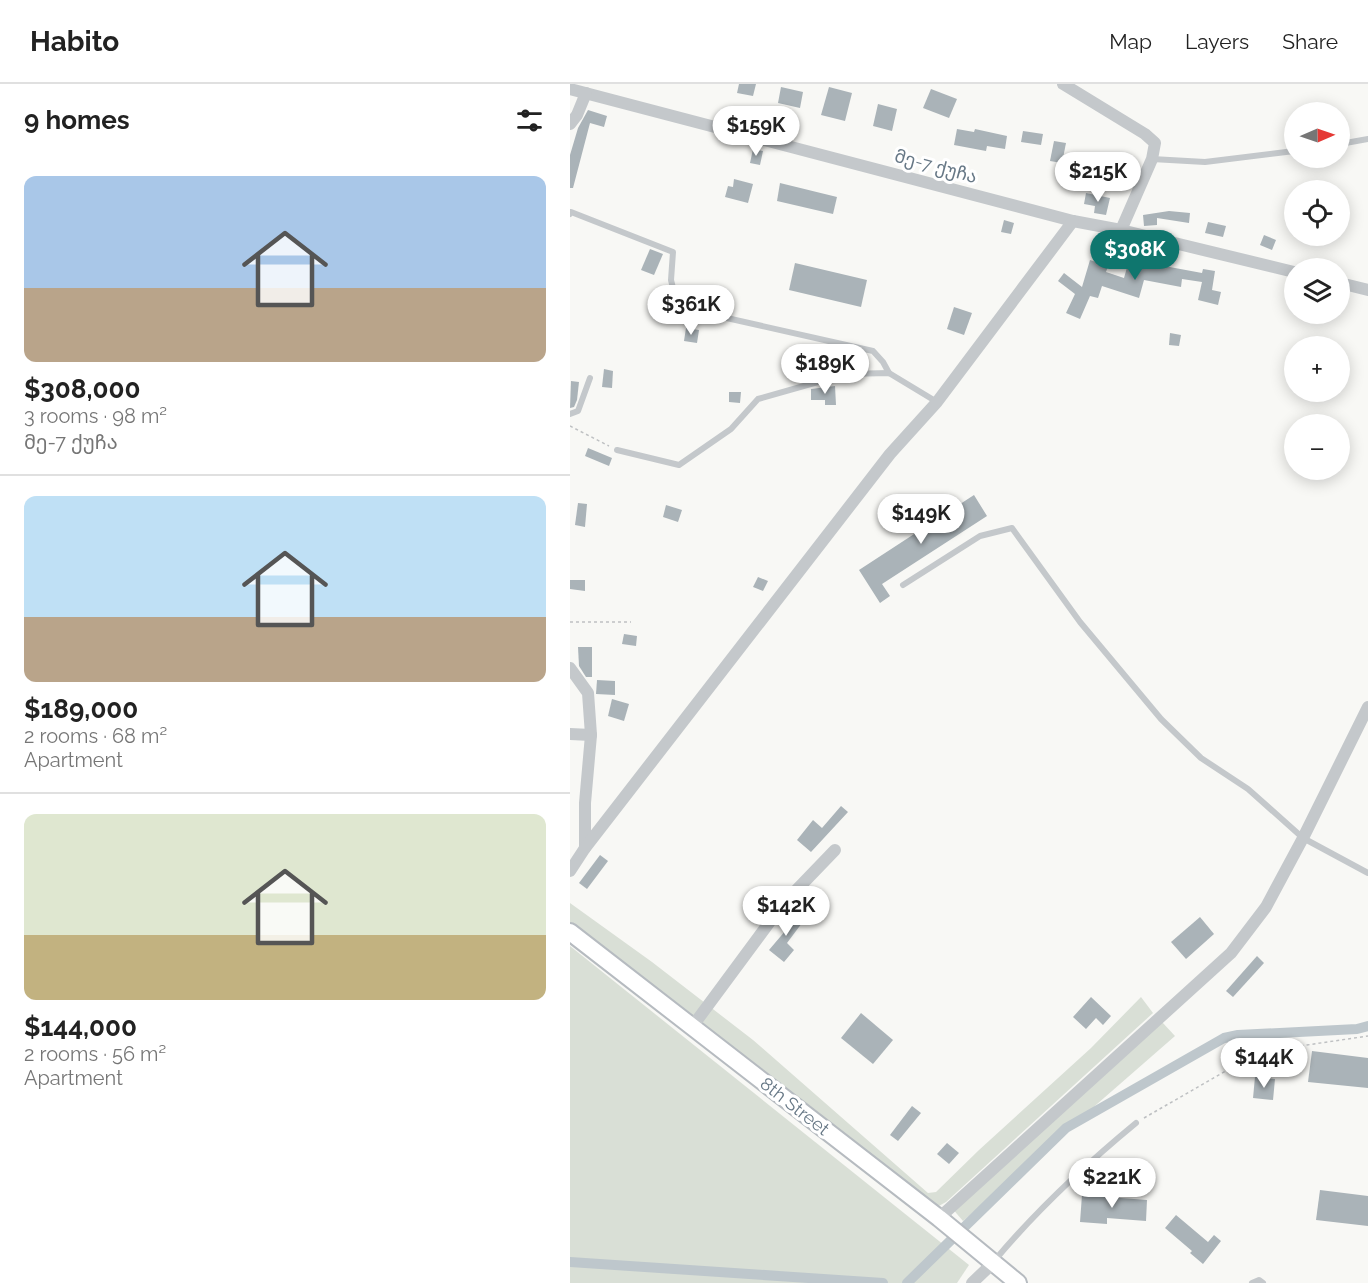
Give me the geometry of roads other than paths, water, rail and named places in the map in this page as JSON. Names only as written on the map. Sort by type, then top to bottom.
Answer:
[{"type":"street","points":[[1063,84],[1145,134],[1155,143],[1152,159],[1121,230]]},
{"type":"street","name":"მე-7 ქუჩა","points":[[570,89],[1073,221],[1121,230],[1284,270]]},
{"type":"street","points":[[570,124],[577,115],[586,93]]},
{"type":"street","points":[[570,871],[585,848],[890,454],[937,402],[1073,221]]},
{"type":"street","points":[[1350,286],[1368,290]]},
{"type":"street","points":[[570,668],[588,693],[591,735],[585,803],[585,848]]},
{"type":"street","points":[[939,1218],[1231,952],[1266,907],[1368,707]]},
{"type":"street","points":[[570,734],[591,735]]},
{"type":"street","points":[[692,1027],[783,904],[835,850]]},
{"type":"street","name":"8th Street","points":[[570,932],[939,1218],[1018,1283]]},
{"type":"street","points":[[972,1283],[993,1263]]},
{"type":"lane","points":[[1350,142],[1368,139]]},
{"type":"lane","points":[[1152,159],[1205,162],[1284,152]]},
{"type":"lane","points":[[570,214],[571,212],[673,252],[671,280],[676,300],[700,312],[873,351],[889,373],[937,402]]},
{"type":"lane","points":[[616,450],[679,465],[731,429],[758,399],[846,374],[889,373]]},
{"type":"lane","points":[[570,414],[578,411],[590,378]]},
{"type":"lane","points":[[903,585],[981,536],[1012,528],[1080,622],[1161,719],[1201,758],[1248,789],[1303,838],[1368,873]]},
{"type":"lane","points":[[993,1263],[1019,1232],[1098,1153],[1136,1123]]},
{"type":"lane","points":[[1252,1283],[1259,1280],[1263,1283]]},
{"type":"waterway","points":[[907,1283],[1066,1128],[1224,1038],[1238,1035],[1357,1029],[1368,1026]]},
{"type":"waterway","points":[[570,1262],[883,1283]]}]
